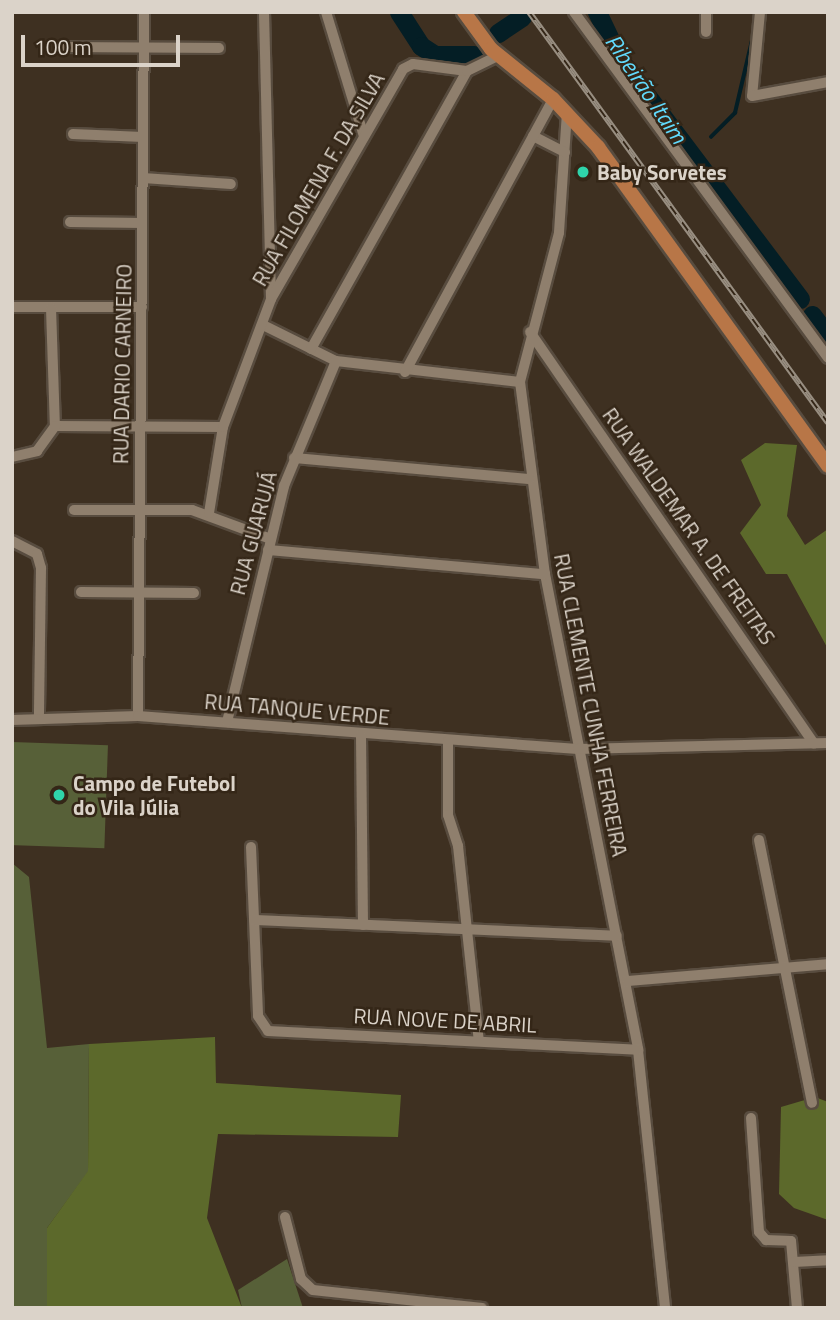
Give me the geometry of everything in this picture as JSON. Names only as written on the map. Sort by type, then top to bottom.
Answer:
[{"type":"main road","points":[[464,12],[495,52],[567,112],[828,466]]},
{"type":"street","name":"RUA DARIO CARNEIRO","points":[[138,716],[144,12]]},
{"type":"street","points":[[264,12],[271,299]]},
{"type":"street","points":[[326,12],[364,136]]},
{"type":"street","points":[[574,12],[828,358]]},
{"type":"street","points":[[706,12],[706,32]]},
{"type":"street","points":[[760,12],[752,96],[828,82]]},
{"type":"street","points":[[67,47],[144,50],[219,48]]},
{"type":"street","points":[[311,349],[467,71],[495,52]]},
{"type":"street","name":"RUA FILOMENA F. DA SILVA","points":[[209,513],[223,427],[271,299],[364,136],[409,65],[467,71]]},
{"type":"street","points":[[405,372],[553,99]]},
{"type":"street","name":"RUA CLEMENTE CUNHA FERREIRA","points":[[567,112],[559,233],[530,332],[520,382],[529,479],[545,574],[578,749],[627,981],[638,1050],[665,1308]]},
{"type":"street","points":[[73,134],[143,137]]},
{"type":"street","points":[[533,136],[565,152]]},
{"type":"street","points":[[143,177],[231,184]]},
{"type":"street","points":[[70,222],[142,223]]},
{"type":"street","points":[[12,307],[142,307]]},
{"type":"street","points":[[12,457],[37,452],[55,426],[51,308]]},
{"type":"street","points":[[263,324],[337,361],[405,372],[520,382]]},
{"type":"street","name":"RUA WALDEMAR A. DE FREITAS","points":[[530,332],[814,743]]},
{"type":"street","name":"RUA GUARUJÁ","points":[[227,722],[269,544],[294,458],[337,361]]},
{"type":"street","points":[[55,426],[223,427]]},
{"type":"street","points":[[294,458],[529,479]]},
{"type":"street","points":[[74,510],[139,508],[209,513],[269,544],[545,574]]},
{"type":"street","points":[[12,541],[37,554],[44,587],[39,718]]},
{"type":"street","points":[[80,592],[194,593]]},
{"type":"street","name":"RUA TANQUE VERDE","points":[[12,720],[138,716],[361,735],[578,749],[828,743]]},
{"type":"street","points":[[361,735],[363,925]]},
{"type":"street","points":[[448,741],[448,815],[458,846],[479,1041]]},
{"type":"street","points":[[759,839],[812,1103]]},
{"type":"street","points":[[251,847],[255,920],[617,936]]},
{"type":"street","name":"RUA NOVE DE ABRIL","points":[[255,920],[258,1016],[268,1031],[638,1050]]},
{"type":"street","points":[[627,981],[786,970],[828,964]]},
{"type":"street","points":[[751,1118],[759,1233],[766,1240],[792,1241],[797,1308]]},
{"type":"street","points":[[285,1217],[301,1279],[313,1290],[482,1308]]},
{"type":"street","points":[[794,1262],[828,1260]]},
{"type":"green space","points":[[765,443],[797,445],[787,516],[805,545],[828,529],[828,649],[787,574],[766,574],[740,533],[761,505],[741,460]]},
{"type":"green space","name":"Campo de Futebol do Vila Júlia","points":[[12,742],[108,745],[104,848],[12,845]]},
{"type":"green space","points":[[12,863],[29,877],[47,1048],[89,1044],[88,1172],[47,1228],[47,1308],[12,1308]]},
{"type":"green space","points":[[215,1037],[216,1083],[401,1095],[398,1137],[218,1134],[207,1218],[242,1308],[47,1308],[47,1228],[88,1171],[89,1044]]},
{"type":"green space","points":[[815,1097],[828,1102],[828,1220],[794,1208],[779,1194],[781,1107]]},
{"type":"green space","points":[[287,1259],[303,1308],[242,1308],[238,1290]]},
{"type":"waterway","name":"Ribeirão Itaim","points":[[399,12],[421,46],[435,55],[474,55]]},
{"type":"waterway","name":"Ribeirão Itaim","points":[[597,12],[620,60],[800,299]]},
{"type":"waterway","name":"Ribeirão Itaim","points":[[498,33],[522,17]]},
{"type":"waterway","points":[[711,137],[735,113],[754,32]]},
{"type":"waterway","name":"Ribeirão Itaim","points":[[812,315],[828,336]]},
{"type":"railway","points":[[529,12],[828,423]]},
{"type":"place","name":"Baby Sorvetes","points":[[583,172]]},
{"type":"place","name":"Campo de Futebol do Vila Júlia","points":[[59,795]]}]
